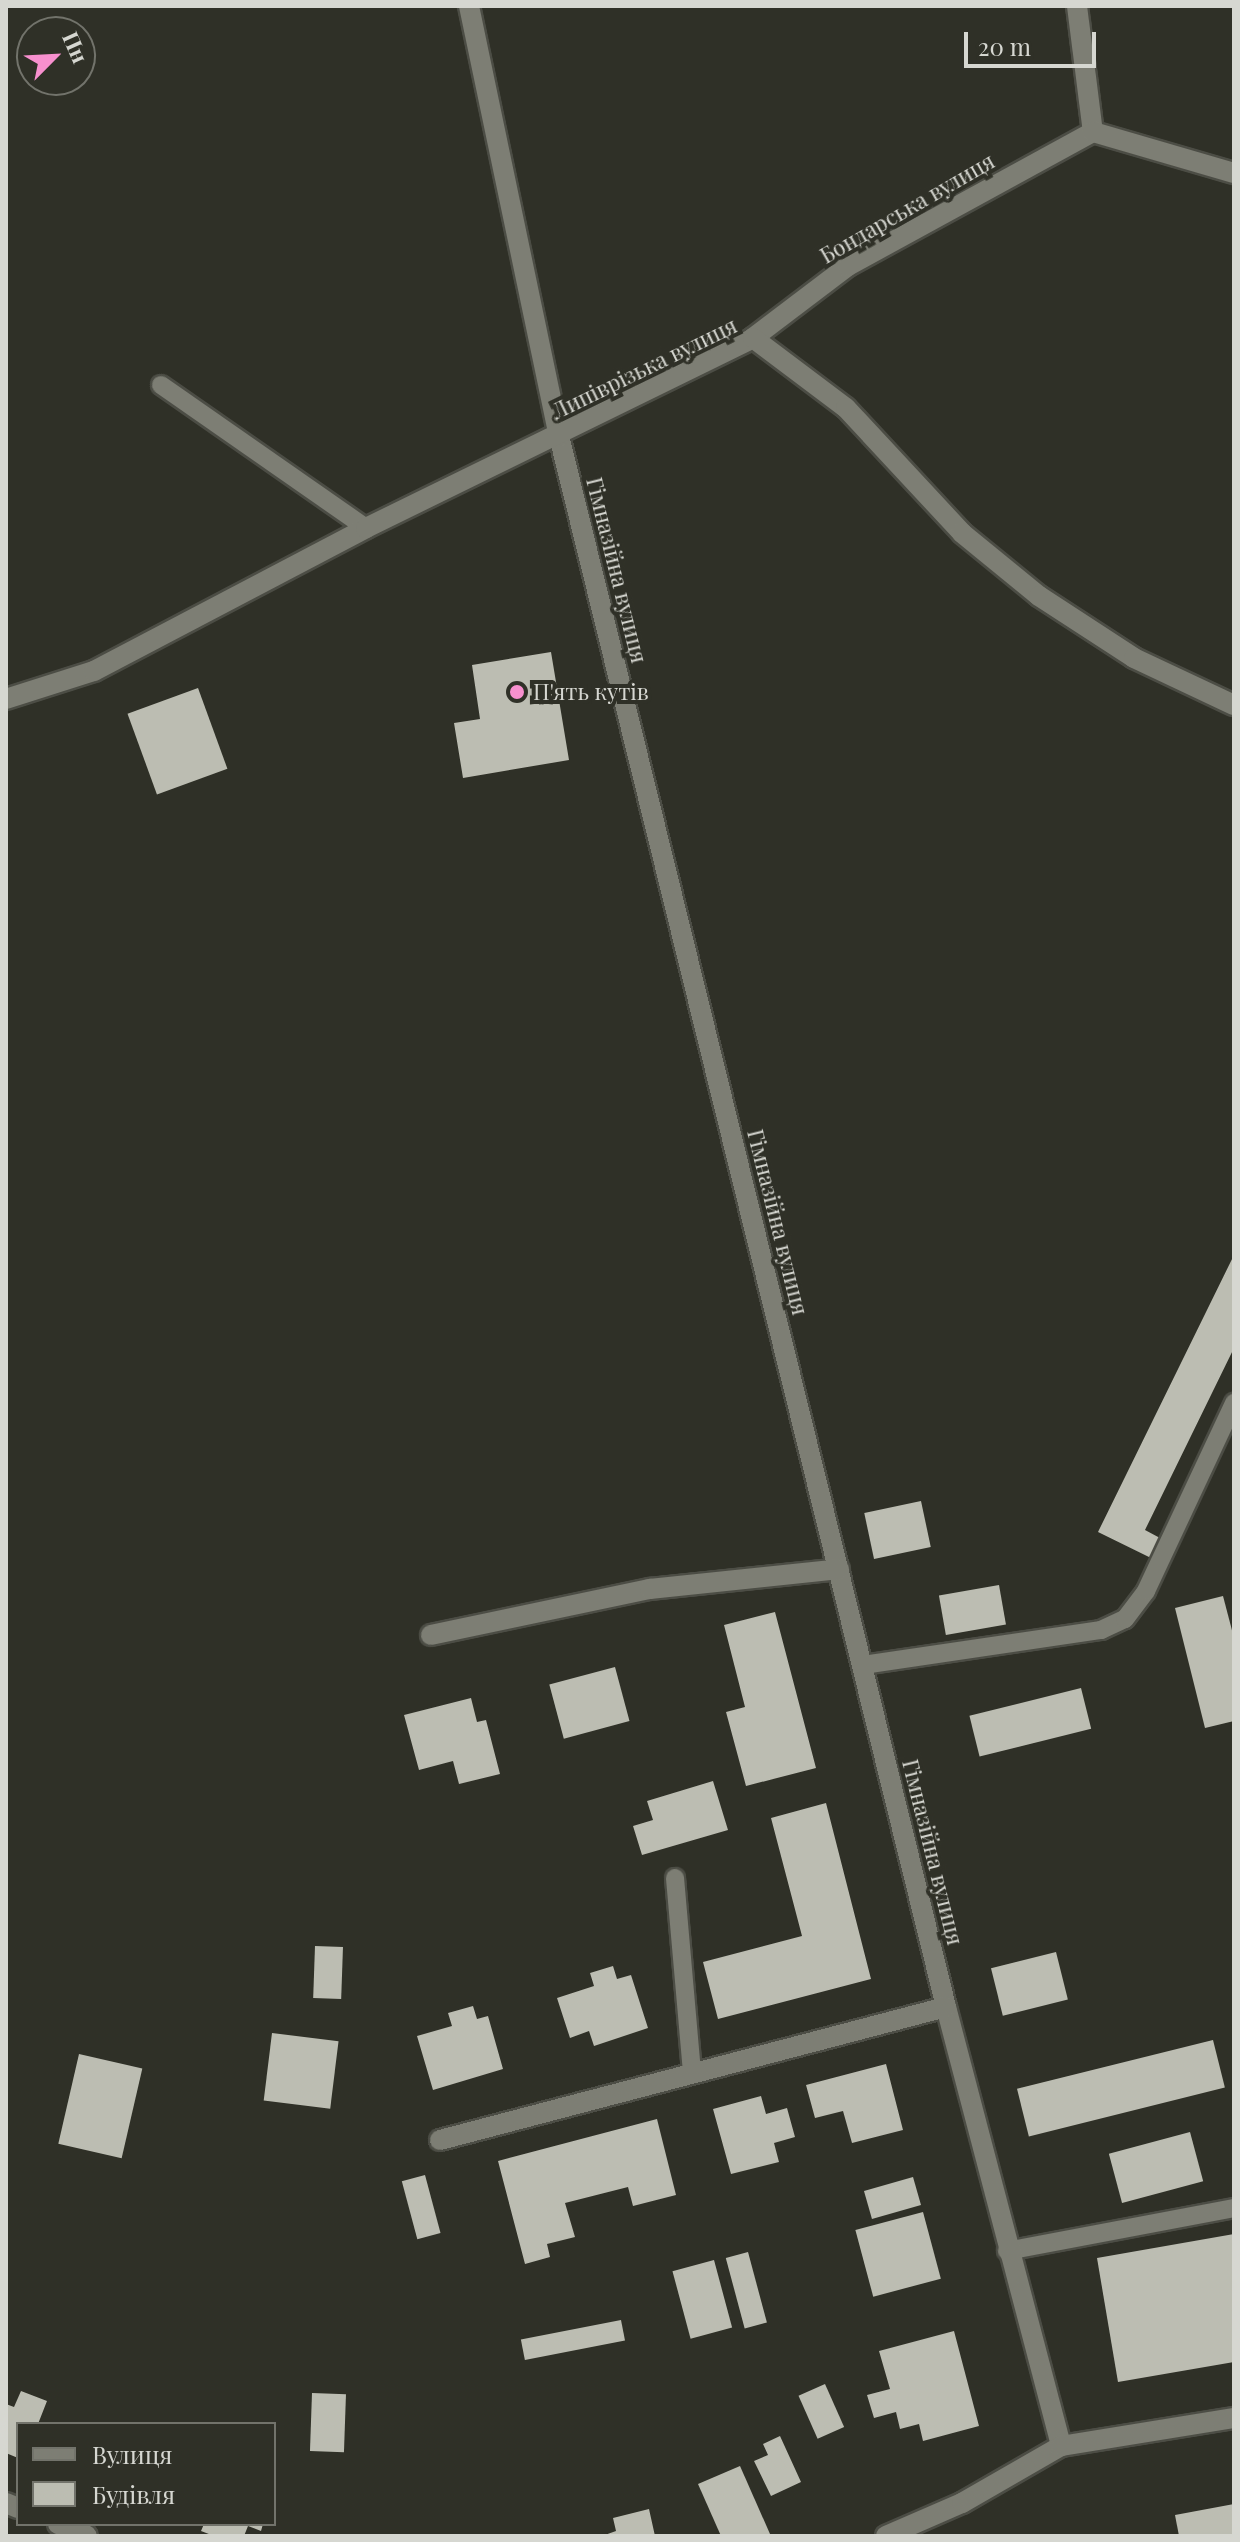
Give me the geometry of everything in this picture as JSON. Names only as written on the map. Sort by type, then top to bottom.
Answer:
[{"type":"street","name":"Гімназійна вулиця","points":[[469,6],[559,436],[946,2007],[1007,2251],[1061,2446]]},
{"type":"street","points":[[1077,6],[1093,132],[1234,173]]},
{"type":"street","name":"Бондарська вулиця","points":[[753,338],[848,266],[1093,132]]},
{"type":"street","name":"Липіврізька вулиця","points":[[6,699],[94,671],[366,528],[559,436],[753,338],[846,408],[962,533],[1039,596],[1134,658],[1234,705]]},
{"type":"street","points":[[431,1635],[650,1589],[839,1569]]},
{"type":"street","points":[[440,2140],[946,2007]]},
{"type":"street","points":[[886,2536],[962,2503],[1061,2446],[1234,2418]]},
{"type":"street","points":[[63,2526],[87,2536]]},
{"type":"lane","points":[[161,385],[366,528]]},
{"type":"lane","points":[[863,1665],[1101,1630],[1125,1619],[1146,1591],[1234,1403]]},
{"type":"lane","points":[[675,1878],[692,2072]]},
{"type":"lane","points":[[1007,2251],[1234,2208]]},
{"type":"building","name":"П'ять кутів","points":[[551,652],[569,760],[463,778],[454,723],[480,719],[472,665]]},
{"type":"building","points":[[198,688],[227,769],[157,794],[128,714]]},
{"type":"building","points":[[1234,1255],[1234,1348],[1145,1530],[1160,1538],[1151,1558],[1098,1532]]},
{"type":"building","points":[[921,1501],[931,1547],[874,1559],[864,1513]]},
{"type":"building","points":[[999,1585],[1006,1624],[946,1635],[939,1596]]},
{"type":"building","points":[[1223,1596],[1234,1638],[1234,1721],[1205,1728],[1175,1608]]},
{"type":"building","points":[[775,1612],[816,1768],[746,1786],[726,1712],[745,1707],[724,1625]]},
{"type":"building","points":[[615,1667],[629,1721],[564,1739],[549,1685]]},
{"type":"building","points":[[1081,1688],[1091,1729],[980,1757],[969,1716]]},
{"type":"building","points":[[471,1698],[477,1722],[486,1720],[500,1774],[459,1784],[453,1761],[419,1770],[404,1715]]},
{"type":"building","points":[[713,1781],[728,1830],[642,1855],[633,1826],[653,1820],[647,1801]]},
{"type":"building","points":[[826,1803],[871,1979],[718,2019],[703,1962],[802,1936],[771,1818]]},
{"type":"building","points":[[315,1946],[343,1947],[341,1999],[313,1998]]},
{"type":"building","points":[[1056,1952],[1068,2000],[1003,2016],[991,1968]]},
{"type":"building","points":[[613,1966],[617,1979],[631,1975],[648,2028],[594,2046],[589,2031],[570,2038],[557,1998],[594,1986],[590,1973]]},
{"type":"building","points":[[473,2006],[477,2019],[488,2016],[503,2069],[433,2090],[417,2036],[452,2026],[448,2013]]},
{"type":"building","points":[[272,2033],[339,2041],[330,2109],[264,2100]]},
{"type":"building","points":[[1213,2040],[1225,2088],[1029,2136],[1017,2089]]},
{"type":"building","points":[[79,2054],[142,2069],[122,2158],[58,2144]]},
{"type":"building","points":[[886,2064],[903,2130],[852,2143],[843,2111],[815,2118],[806,2085]]},
{"type":"building","points":[[761,2096],[766,2114],[787,2108],[795,2137],[774,2143],[779,2162],[731,2174],[713,2109]]},
{"type":"building","points":[[657,2119],[676,2195],[633,2206],[628,2187],[565,2203],[575,2237],[547,2244],[550,2257],[525,2264],[498,2161]]},
{"type":"building","points":[[1190,2132],[1203,2181],[1122,2203],[1109,2154]]},
{"type":"building","points":[[425,2175],[441,2233],[417,2239],[402,2181]]},
{"type":"building","points":[[913,2177],[921,2205],[872,2219],[864,2191]]},
{"type":"building","points":[[923,2212],[941,2279],[873,2297],[855,2230]]},
{"type":"building","points":[[1234,2234],[1234,2362],[1118,2382],[1097,2258]]},
{"type":"building","points":[[748,2252],[767,2323],[745,2328],[726,2258]]},
{"type":"building","points":[[714,2260],[732,2328],[691,2339],[672,2271]]},
{"type":"building","points":[[621,2320],[625,2341],[525,2360],[521,2339]]},
{"type":"building","points":[[954,2331],[979,2426],[923,2441],[919,2424],[900,2429],[896,2412],[874,2418],[867,2395],[890,2389],[879,2351]]},
{"type":"building","points":[[825,2384],[844,2427],[818,2439],[799,2396]]},
{"type":"building","points":[[21,2391],[47,2401],[39,2422],[16,2422],[16,2457],[6,2453],[6,2404],[14,2407]]},
{"type":"building","points":[[312,2393],[346,2394],[344,2452],[310,2451]]},
{"type":"building","points":[[780,2436],[801,2482],[771,2496],[754,2461],[768,2455],[763,2444]]},
{"type":"building","points":[[740,2466],[770,2534],[765,2536],[721,2536],[698,2484]]},
{"type":"building","points":[[1234,2504],[1234,2536],[1179,2536],[1175,2515]]},
{"type":"building","points":[[649,2509],[655,2536],[602,2536],[616,2531],[613,2518]]},
{"type":"building","points":[[203,2526],[248,2526],[244,2536],[214,2536],[201,2531]]},
{"type":"place","name":"П'ять кутів","points":[[517,692]]}]
